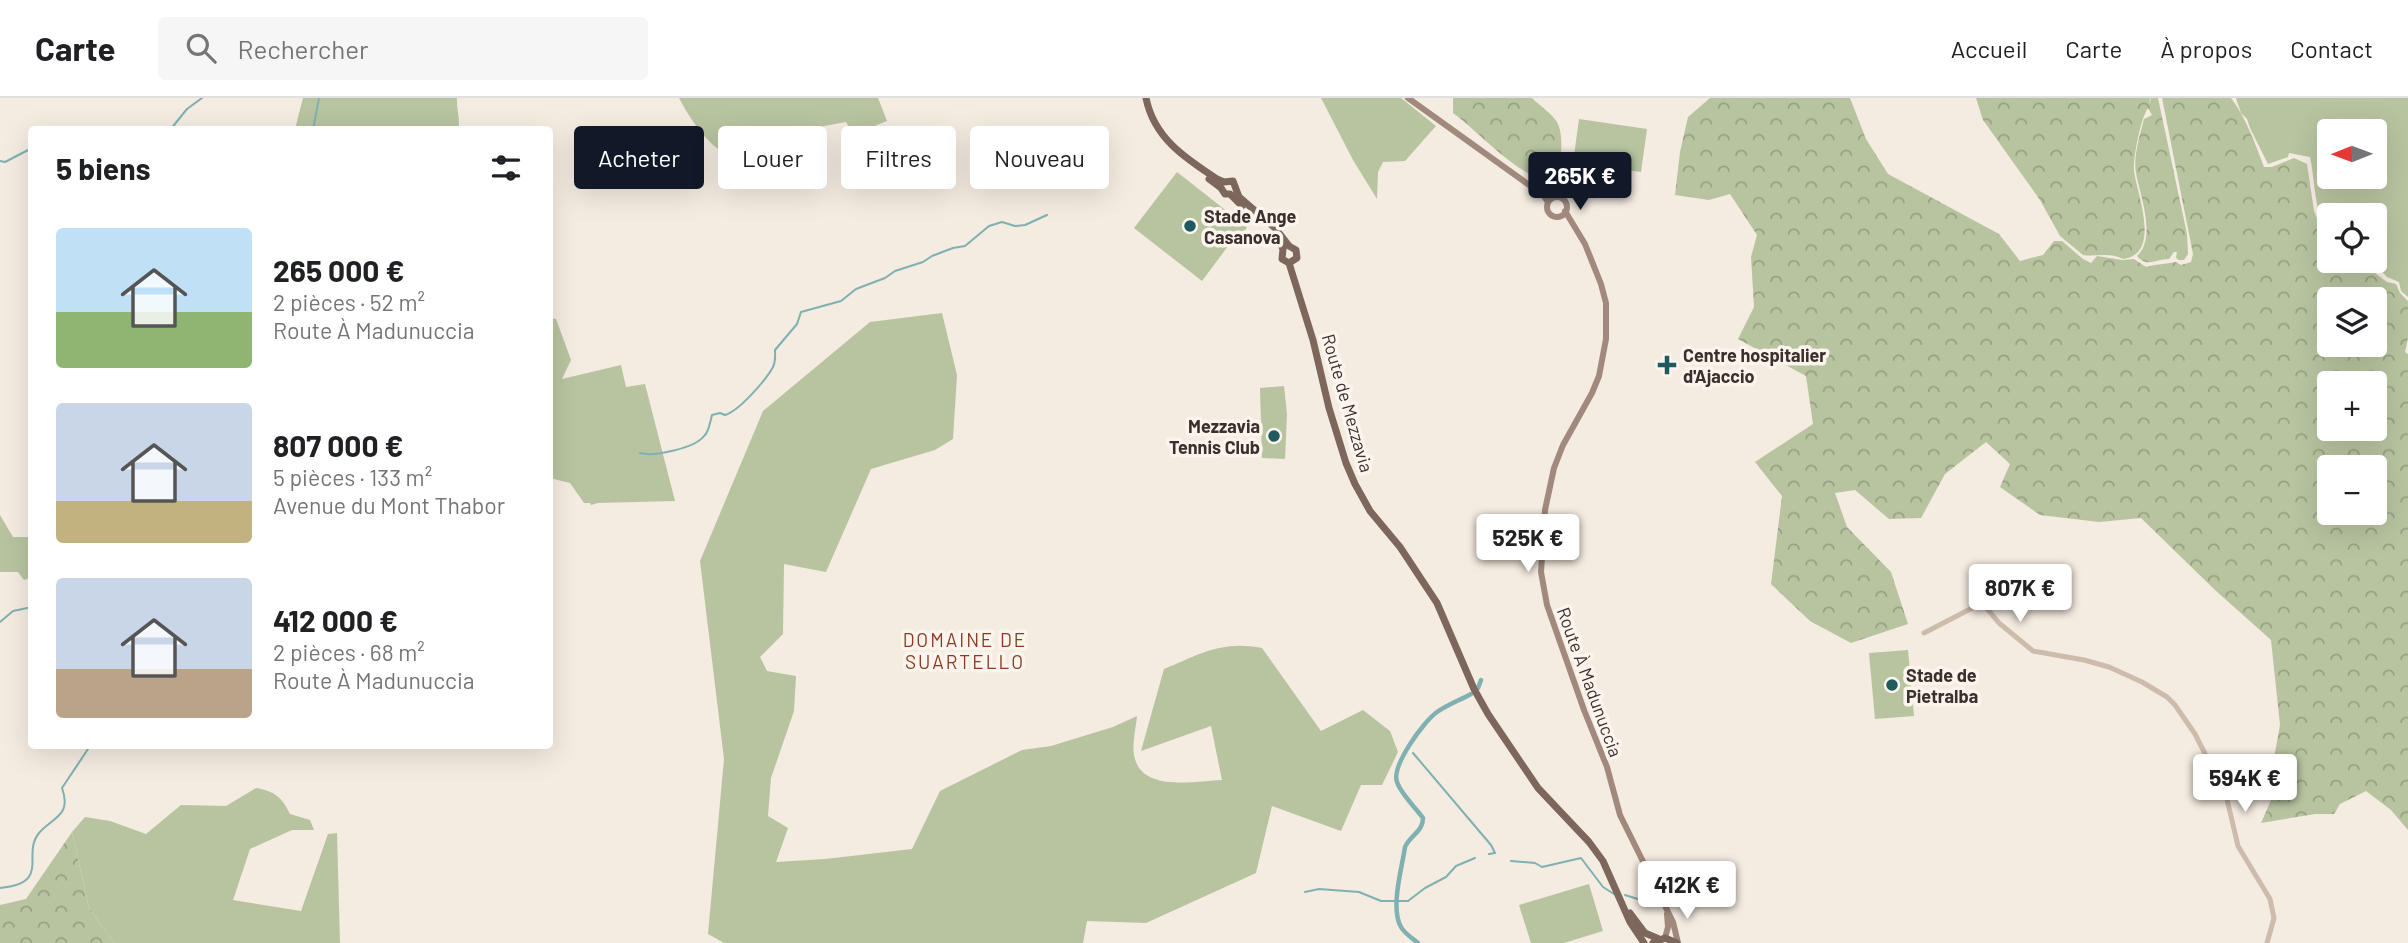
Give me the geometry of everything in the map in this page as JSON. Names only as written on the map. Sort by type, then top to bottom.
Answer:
[{"type":"main road","points":[[1144,98],[1150,126],[1162,142],[1183,163],[1223,185],[1226,194],[1233,192]]},
{"type":"main road","points":[[1408,98],[1550,200]]},
{"type":"main road","points":[[1223,185],[1233,181],[1236,184],[1233,192]]},
{"type":"main road","points":[[1233,192],[1272,230],[1286,248],[1296,250],[1295,260],[1289,262],[1282,259],[1286,248]]},
{"type":"main road","points":[[1560,197],[1564,200],[1566,205],[1563,214],[1554,216],[1549,213],[1550,200],[1560,197]]},
{"type":"main road","name":"Route À Madunuccia","points":[[1563,214],[1585,244],[1601,284],[1606,303],[1606,339],[1595,385],[1563,445],[1554,468],[1545,510],[1541,572],[1547,605],[1607,767],[1620,815],[1673,922],[1677,943]]},
{"type":"main road","name":"Route de Mezzavia","points":[[1289,262],[1313,340],[1329,408],[1355,484],[1370,511],[1399,547],[1437,603],[1474,689],[1488,714],[1538,788],[1589,842],[1603,861],[1630,922],[1644,943]]},
{"type":"main road","name":"Route de Mezzavia","points":[[1619,895],[1632,918],[1645,933],[1659,940],[1677,943]]},
{"type":"main road","points":[[1659,940],[1668,927],[1667,909]]},
{"type":"street","points":[[1924,633],[1978,605],[1984,605],[1999,623],[2033,651],[2109,667],[2142,681],[2167,697],[2195,734],[2226,795],[2238,846],[2270,898],[2274,918],[2267,943]]},
{"type":"green space","points":[[303,98],[457,98],[459,126],[296,126]]},
{"type":"green space","points":[[679,98],[878,98],[887,121],[875,126],[848,126],[846,122],[824,126],[718,126],[718,149],[704,135],[704,126],[696,126]]},
{"type":"green space","points":[[1321,98],[1401,98],[1436,126],[1405,161],[1383,162],[1378,172],[1377,199]]},
{"type":"green space","points":[[1453,98],[1532,98],[1555,119],[1561,136],[1561,154],[1557,170],[1549,182],[1524,171],[1453,113]]},
{"type":"green space","points":[[1710,98],[1850,98],[1866,139],[1888,174],[1999,234],[2020,261],[2043,255],[2054,241],[2062,241],[2091,263],[2097,256],[2134,259],[2146,267],[2176,262],[2181,265],[2191,262],[2193,254],[2162,98],[2231,98],[2246,122],[2264,167],[2272,167],[2294,158],[2307,164],[2317,218],[2317,273],[2375,273],[2387,282],[2396,284],[2408,301],[2408,338],[2405,352],[2408,354],[2408,830],[2391,810],[2366,791],[2340,804],[2334,814],[2315,814],[2261,823],[2281,777],[2274,758],[2280,725],[2271,640],[2141,518],[2099,522],[2040,515],[2000,487],[2010,464],[1986,442],[1945,474],[1921,518],[1889,519],[1855,490],[1835,493],[1847,527],[1891,572],[1908,624],[1851,643],[1810,621],[1771,584],[1782,496],[1755,462],[1813,424],[1806,376],[1738,339],[1754,307],[1751,257],[1757,235],[1730,194],[1709,200],[1675,195],[1680,152],[1688,117]]},
{"type":"green space","points":[[1976,98],[2150,98],[2149,105],[2151,98],[2158,98],[2187,234],[2188,254],[2184,260],[2176,258],[2177,252],[2169,259],[2152,262],[2144,262],[2137,256],[2143,248],[2147,227],[2135,160],[2144,119],[2152,115],[2148,108],[2140,128],[2136,148],[2134,165],[2144,235],[2142,246],[2135,255],[2123,259],[2108,255],[2083,255],[2060,236],[2040,200],[1983,120]]},
{"type":"green space","points":[[2236,98],[2408,98],[2408,297],[2401,291],[2399,282],[2383,273],[2387,273],[2387,203],[2317,203],[2310,157],[2289,153],[2288,157],[2268,164],[2247,119],[2241,113]]},
{"type":"green space","points":[[1579,119],[1647,129],[1641,172],[1573,163]]},
{"type":"green space","name":"Stade Ange Casanova","points":[[1177,172],[1247,227],[1242,236],[1237,234],[1202,281],[1134,228]]},
{"type":"green space","points":[[942,313],[957,375],[953,439],[935,450],[871,469],[826,572],[784,564],[783,634],[760,657],[767,671],[796,676],[794,711],[771,778],[768,816],[788,828],[776,862],[912,849],[940,791],[1022,750],[1051,746],[1113,727],[1137,716],[1135,759],[1140,769],[1149,776],[1172,782],[1222,780],[1211,726],[1141,751],[1164,669],[1223,647],[1262,648],[1321,731],[1363,710],[1390,731],[1398,752],[1382,785],[1361,785],[1341,831],[1272,806],[1256,873],[1146,923],[1087,921],[1083,943],[724,943],[708,934],[724,759],[700,561],[763,411],[870,322]]},
{"type":"green space","points":[[553,318],[556,319],[571,360],[562,379],[621,365],[626,387],[645,384],[675,501],[591,505],[584,503],[570,483],[553,479]]},
{"type":"green space","name":"Mezzavia Tennis Club","points":[[1284,386],[1287,414],[1285,459],[1262,458],[1260,388]]},
{"type":"green space","points":[[0,515],[13,537],[28,537],[28,579],[24,580],[18,572],[0,572]]},
{"type":"green space","name":"Stade de Pietralba","points":[[1908,650],[1914,716],[1875,719],[1869,653]]},
{"type":"green space","points":[[256,788],[277,796],[290,814],[310,820],[314,830],[292,830],[250,849],[233,900],[301,911],[328,834],[337,833],[340,943],[114,943],[89,908],[72,832],[85,817],[110,821],[146,834],[181,805],[226,806]]},
{"type":"green space","points":[[72,832],[89,908],[114,943],[0,943],[0,905],[26,899]]},
{"type":"green space","points":[[1589,884],[1603,931],[1564,943],[1531,943],[1519,905]]},
{"type":"waterway","points":[[173,126],[187,109],[202,98]]},
{"type":"waterway","points":[[314,126],[319,98]]},
{"type":"waterway","points":[[0,161],[5,162],[28,150]]},
{"type":"waterway","points":[[640,453],[664,453],[692,444],[706,434],[712,415],[725,415],[744,401],[770,373],[775,363],[775,350],[797,324],[801,312],[841,301],[856,289],[885,278],[895,271],[953,248],[965,246],[989,226],[1002,222],[1015,226],[1025,225],[1047,215]]},
{"type":"waterway","points":[[0,622],[13,611],[28,608]]},
{"type":"waterway","points":[[1478,688],[1481,680]]},
{"type":"waterway","points":[[1418,943],[1401,927],[1397,899],[1405,847],[1421,827],[1423,818],[1402,791],[1396,775],[1410,744],[1431,717],[1471,694]]},
{"type":"waterway","points":[[0,888],[16,885],[26,880],[30,874],[34,841],[63,810],[65,805],[62,788],[88,749]]},
{"type":"waterway","points":[[1413,753],[1491,845],[1495,853],[1489,854]]},
{"type":"waterway","points":[[1305,892],[1319,889],[1359,892],[1381,901],[1408,901],[1446,877],[1456,866],[1475,858]]},
{"type":"waterway","points":[[1511,861],[1535,863],[1542,867],[1581,858],[1603,887],[1614,894]]},
{"type":"waterway","points":[[1625,895],[1641,900]]},
{"type":"place","name":"Stade Ange Casanova","points":[[1190,226]]},
{"type":"place","name":"Centre hospitalier d'Ajaccio","points":[[1667,365]]},
{"type":"place","name":"Mezzavia Tennis Club","points":[[1274,436]]},
{"type":"place","name":"Stade de Pietralba","points":[[1892,685]]},
{"type":"district","name":"DOMAINE DE SUARTELLO","points":[[965,650]]}]
